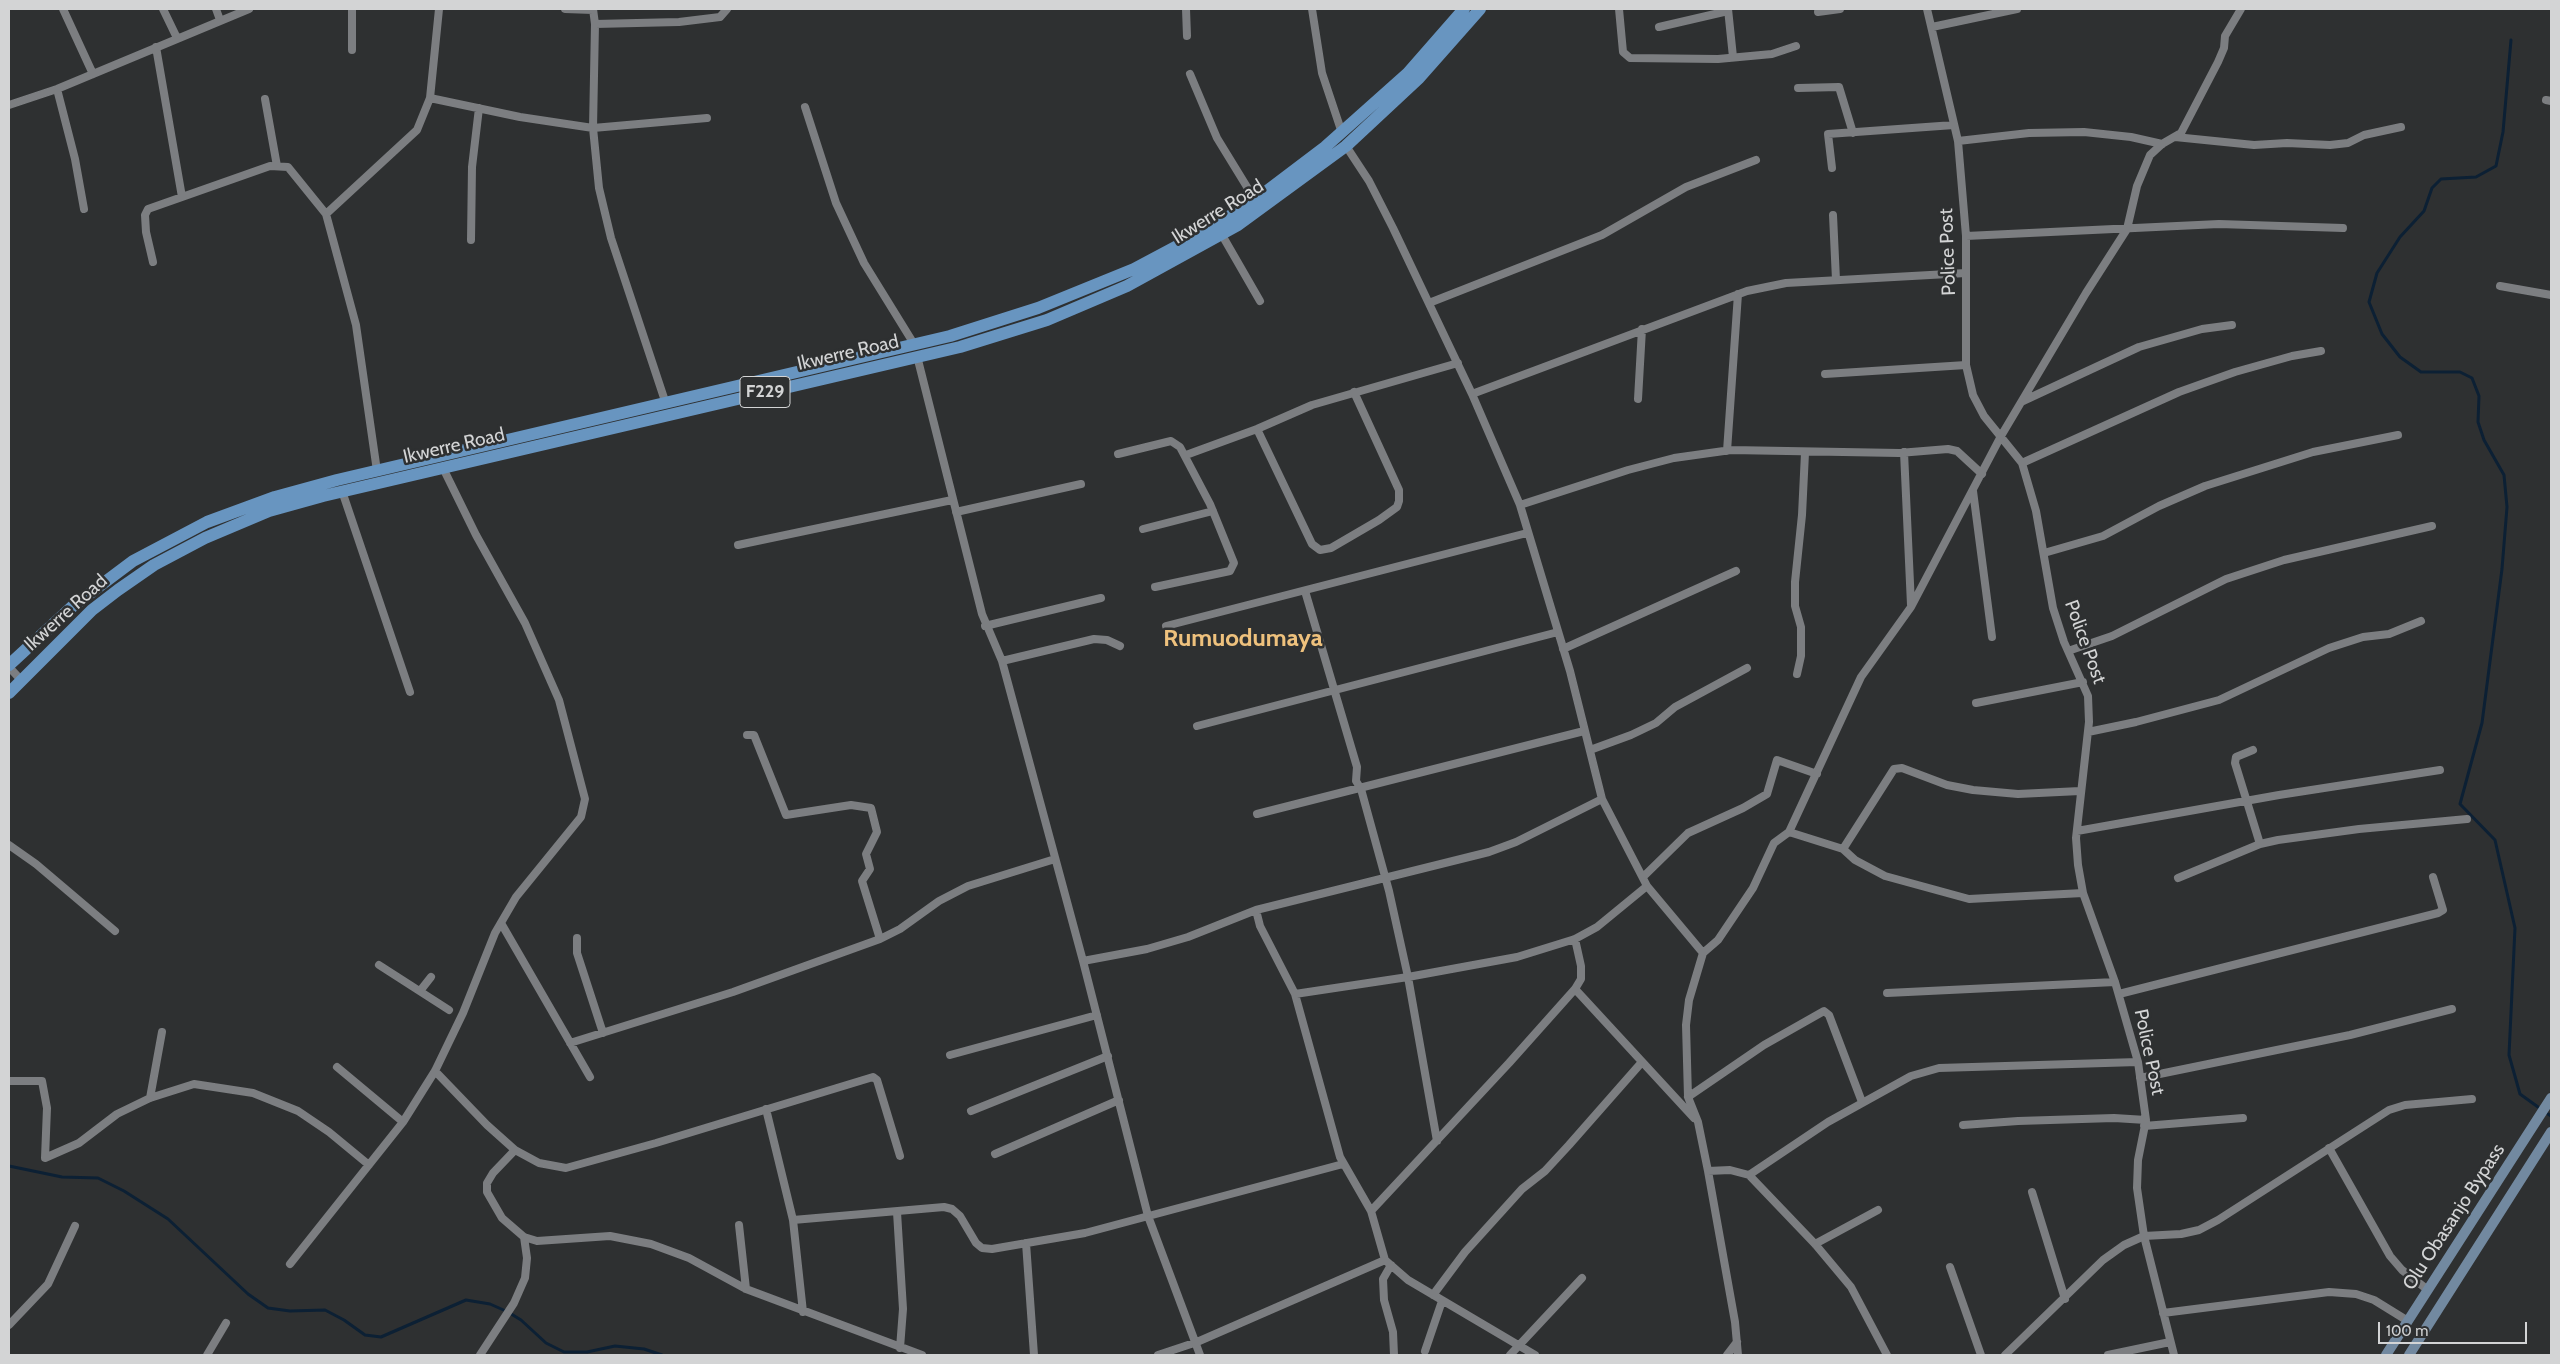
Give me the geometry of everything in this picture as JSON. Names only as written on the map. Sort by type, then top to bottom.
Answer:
[{"type":"main road","name":"F229","points":[[9,666],[49,626],[100,585],[134,561],[207,522],[275,497],[377,471],[666,404],[916,350],[1075,294],[1166,252],[1211,228],[1255,200],[1342,133],[1408,72],[1464,9]]},
{"type":"main road","name":"Ikwerre Road","points":[[9,692],[92,610],[154,565],[234,524],[298,502],[443,468],[916,350],[960,347],[1047,320],[1128,286],[1222,235],[1346,146],[1419,78],[1480,9]]},
{"type":"main road","name":"Olu Obasanjo Bypass","points":[[2386,1355],[2551,1098]]},
{"type":"main road","points":[[2410,1355],[2551,1132]]},
{"type":"street","points":[[63,9],[94,74]]},
{"type":"street","points":[[163,9],[177,38]]},
{"type":"street","points":[[216,9],[220,20]]},
{"type":"street","points":[[9,105],[57,89],[249,9]]},
{"type":"street","points":[[352,9],[352,50]]},
{"type":"street","points":[[326,214],[417,130],[430,98],[440,9]]},
{"type":"street","points":[[565,9],[593,9],[595,24],[593,128],[599,188],[611,238],[666,404]]},
{"type":"street","points":[[595,24],[680,22],[720,18],[727,9]]},
{"type":"street","points":[[1186,9],[1187,36]]},
{"type":"street","points":[[1312,9],[1322,73],[1342,133]]},
{"type":"street","points":[[1619,9],[1623,52],[1626,57],[1636,59],[1733,57],[1772,54],[1796,46]]},
{"type":"street","points":[[1818,12],[1840,9]]},
{"type":"street","name":"Police Post","points":[[1928,9],[1958,141],[1966,236],[1966,365],[1973,395],[1984,416],[2022,464],[2036,511],[2052,608],[2088,696],[2088,732],[2077,831],[2078,865],[2083,893],[2119,994],[2138,1062],[2145,1123],[2138,1160],[2137,1188],[2144,1236],[2174,1355]]},
{"type":"street","points":[[1932,27],[2017,9]]},
{"type":"street","points":[[1738,1355],[1708,1171],[1698,1122],[1688,1097],[1686,1025],[1689,1000],[1704,953],[1718,940],[1753,888],[1774,843],[1789,832],[1861,678],[1911,607],[2001,436],[2086,293],[2127,230],[2140,178],[2150,155],[2162,144],[2176,137],[2185,126],[2218,62],[2224,48],[2224,36],[2241,9]]},
{"type":"street","points":[[1660,27],[1728,10],[1733,57]]},
{"type":"street","points":[[156,47],[182,197]]},
{"type":"street","points":[[1190,74],[1217,138],[1255,200]]},
{"type":"street","points":[[1798,88],[1839,87],[1854,132]]},
{"type":"street","points":[[57,89],[75,158],[84,208]]},
{"type":"street","points":[[430,98],[593,128],[708,118]]},
{"type":"street","points":[[265,99],[277,166]]},
{"type":"street","points":[[805,107],[836,202],[864,263],[916,350],[952,500],[986,626],[1002,661],[1108,1056],[1148,1216],[1197,1342],[1200,1355]]},
{"type":"street","points":[[471,240],[472,167],[479,108]]},
{"type":"street","points":[[1832,168],[1828,134],[1954,125]]},
{"type":"street","points":[[2176,137],[2254,145],[2288,143],[2330,145],[2348,143],[2364,135],[2401,127]]},
{"type":"street","points":[[1958,141],[2029,134],[2084,132],[2131,137],[2162,144]]},
{"type":"street","points":[[1346,146],[1373,189],[1429,303],[1472,394],[1520,505],[1563,649],[1602,799],[1647,886],[1704,953]]},
{"type":"street","points":[[1429,303],[1602,235],[1686,187],[1756,160]]},
{"type":"street","points":[[153,262],[146,232],[145,214],[152,206],[277,166],[288,167],[326,214],[356,325],[377,471]]},
{"type":"street","points":[[1833,215],[1836,280]]},
{"type":"street","points":[[1966,236],[2127,230],[2218,224],[2255,227],[2342,228]]},
{"type":"street","points":[[1222,235],[1260,301]]},
{"type":"street","points":[[1472,394],[1738,294],[1786,283],[1966,273]]},
{"type":"street","points":[[2500,286],[2551,295]]},
{"type":"street","points":[[1727,451],[1738,294]]},
{"type":"street","points":[[2023,401],[2139,347],[2202,329],[2232,325]]},
{"type":"street","points":[[1638,399],[1642,329]]},
{"type":"street","points":[[2022,464],[2179,392],[2235,372],[2292,356],[2321,351]]},
{"type":"street","points":[[1186,455],[1257,429],[1312,405],[1458,363]]},
{"type":"street","points":[[1825,374],[1966,365]]},
{"type":"street","points":[[1257,429],[1312,544],[1320,550],[1331,548],[1380,520],[1397,507],[1399,501],[1399,490],[1354,392]]},
{"type":"street","points":[[2044,553],[2103,536],[2159,506],[2223,480],[2313,452],[2398,435]]},
{"type":"street","points":[[1118,454],[1171,441],[1186,455],[1229,549],[1233,568],[1230,571],[1155,587]]},
{"type":"street","points":[[1520,505],[1628,470],[1674,458],[1727,451],[1805,453],[1957,451],[1982,474]]},
{"type":"street","points":[[1904,452],[1911,607]]},
{"type":"street","points":[[1797,674],[1801,637],[1795,606],[1795,582],[1802,515],[1805,453]]},
{"type":"street","points":[[290,1264],[403,1122],[435,1071],[463,1012],[500,923],[516,897],[581,817],[585,799],[559,700],[525,624],[476,535],[443,468]]},
{"type":"street","points":[[956,512],[1081,484]]},
{"type":"street","points":[[342,491],[410,692]]},
{"type":"street","points":[[1973,491],[1992,637]]},
{"type":"street","points":[[738,545],[952,500]]},
{"type":"street","points":[[1144,529],[1213,511]]},
{"type":"street","points":[[2068,651],[2112,636],[2226,579],[2284,560],[2432,526]]},
{"type":"street","points":[[1166,626],[1528,533]]},
{"type":"street","points":[[1563,649],[1736,571]]},
{"type":"street","points":[[1305,591],[1356,768],[1356,780],[1361,789],[1385,878],[1408,977],[1437,1141]]},
{"type":"street","points":[[986,626],[1102,598]]},
{"type":"street","points":[[2088,732],[2136,722],[2219,700],[2329,648],[2363,638],[2389,634],[2421,621]]},
{"type":"street","points":[[1197,726],[1558,632]]},
{"type":"street","points":[[1002,661],[1094,639],[1107,640],[1120,646]]},
{"type":"street","points":[[9,666],[20,680]]},
{"type":"street","points":[[1590,750],[1631,736],[1656,723],[1676,707],[1747,668]]},
{"type":"street","points":[[1976,703],[2083,682]]},
{"type":"street","points":[[1257,814],[1361,789],[1505,750],[1584,732]]},
{"type":"street","points":[[746,735],[754,735],[786,815],[851,805],[871,808],[877,832],[866,854],[870,869],[862,881],[880,939]]},
{"type":"street","points":[[2253,750],[2236,757],[2235,763],[2260,844]]},
{"type":"street","points":[[1643,877],[1688,833],[1744,808],[1767,794],[1777,760],[1817,774]]},
{"type":"street","points":[[1844,849],[1894,769],[1902,768],[1946,785],[1973,790],[2018,794],[2080,791]]},
{"type":"street","points":[[2077,831],[2246,801],[2440,770]]},
{"type":"street","points":[[1083,961],[1147,948],[1188,937],[1256,910],[1489,852],[1516,842],[1602,799]]},
{"type":"street","points":[[2178,878],[2260,844],[2359,829],[2467,819]]},
{"type":"street","points":[[1789,832],[1844,849],[1855,860],[1885,876],[1969,899],[2083,893]]},
{"type":"street","points":[[9,845],[36,864],[114,931]]},
{"type":"street","points":[[570,1044],[733,992],[880,939],[900,929],[939,901],[968,886],[1055,859]]},
{"type":"street","points":[[2119,994],[2438,914],[2443,910],[2433,878]]},
{"type":"street","points":[[1295,994],[1408,977],[1517,957],[1575,939],[1597,927],[1647,886]]},
{"type":"street","points":[[1256,910],[1260,926],[1295,994],[1319,1086],[1343,1164],[1371,1211],[1388,1262],[1408,1280],[1535,1355]]},
{"type":"street","points":[[500,923],[590,1077]]},
{"type":"street","points":[[578,938],[577,953],[603,1033]]},
{"type":"street","points":[[1371,1211],[1575,989],[1581,978],[1582,966],[1575,939]]},
{"type":"street","points":[[379,965],[449,1010]]},
{"type":"street","points":[[420,991],[431,977]]},
{"type":"street","points":[[1887,993],[2115,982]]},
{"type":"street","points":[[1575,989],[1698,1122]]},
{"type":"street","points":[[2140,1078],[2350,1035],[2452,1009]]},
{"type":"street","points":[[1688,1097],[1764,1046],[1824,1011],[1829,1015],[1862,1102]]},
{"type":"street","points":[[950,1055],[1097,1015]]},
{"type":"street","points":[[150,1098],[162,1032]]},
{"type":"street","points":[[971,1111],[1108,1056]]},
{"type":"street","points":[[1433,1295],[1465,1252],[1522,1189],[1544,1171],[1569,1145],[1642,1062]]},
{"type":"street","points":[[1749,1175],[1862,1102],[1912,1076],[1939,1068],[2138,1062]]},
{"type":"street","points":[[337,1068],[403,1122]]},
{"type":"street","points":[[435,1071],[487,1125],[515,1150],[539,1164],[566,1168],[873,1076],[877,1080],[900,1156]]},
{"type":"street","points":[[9,1081],[42,1081],[47,1108],[44,1158],[79,1143],[116,1114],[150,1098],[194,1084],[253,1093],[298,1111],[329,1132],[369,1165]]},
{"type":"street","points":[[2005,1355],[2103,1260],[2124,1244],[2144,1236],[2181,1234],[2199,1230],[2218,1220],[2390,1110],[2405,1105],[2472,1099]]},
{"type":"street","points":[[995,1154],[1119,1100]]},
{"type":"street","points":[[766,1109],[793,1220],[802,1312]]},
{"type":"street","points":[[1963,1125],[2114,1118],[2145,1123],[2243,1118]]},
{"type":"street","points":[[2329,1148],[2390,1256],[2402,1270],[2428,1290]]},
{"type":"street","points":[[515,1150],[493,1173],[487,1183],[487,1192],[502,1218],[524,1237],[537,1241],[610,1236],[651,1244],[689,1258],[746,1289],[802,1312],[922,1355]]},
{"type":"street","points":[[793,1220],[944,1207],[960,1216],[976,1243],[982,1248],[992,1249],[1085,1233],[1343,1164]]},
{"type":"street","points":[[1708,1171],[1730,1170],[1749,1175],[1815,1244],[1851,1287],[1887,1355]]},
{"type":"street","points":[[2032,1192],[2064,1299]]},
{"type":"street","points":[[1815,1244],[1878,1210]]},
{"type":"street","points":[[897,1212],[903,1309],[900,1348]]},
{"type":"street","points":[[738,1225],[746,1289]]},
{"type":"street","points":[[9,1325],[48,1284],[75,1226]]},
{"type":"street","points":[[480,1355],[514,1303],[525,1278],[527,1258],[524,1237]]},
{"type":"street","points":[[1026,1243],[1034,1355]]},
{"type":"street","points":[[1158,1355],[1197,1342],[1388,1262]]},
{"type":"street","points":[[1388,1262],[1383,1279],[1384,1300],[1393,1332],[1394,1355]]},
{"type":"street","points":[[1950,1267],[1981,1355]]},
{"type":"street","points":[[1510,1355],[1582,1278]]},
{"type":"street","points":[[2163,1313],[2329,1292],[2356,1294],[2374,1300],[2408,1321]]},
{"type":"street","points":[[1425,1351],[1442,1301]]},
{"type":"street","points":[[207,1355],[226,1323]]},
{"type":"street","points":[[1727,1355],[1737,1342]]},
{"type":"street","points":[[2108,1355],[2170,1342]]},
{"type":"waterway","points":[[2511,40],[2503,132],[2496,166],[2476,177],[2441,179],[2432,188],[2424,211],[2400,237],[2377,273],[2369,302],[2382,334],[2400,357],[2421,372],[2460,372],[2472,378],[2479,396],[2478,422],[2484,440],[2504,475],[2507,507],[2502,569],[2482,723],[2460,804],[2495,840],[2515,928],[2509,1055],[2520,1094],[2538,1107]]},
{"type":"waterway","points":[[9,1166],[62,1177],[98,1178],[124,1191],[168,1219],[248,1294],[268,1308],[290,1311],[325,1310],[344,1320],[365,1335],[381,1337],[466,1300],[490,1304],[508,1312],[521,1320],[546,1343],[564,1352],[587,1352],[615,1346],[644,1349],[662,1355]]},
{"type":"district","name":"Rumuodumaya","points":[[1243,639]]}]
